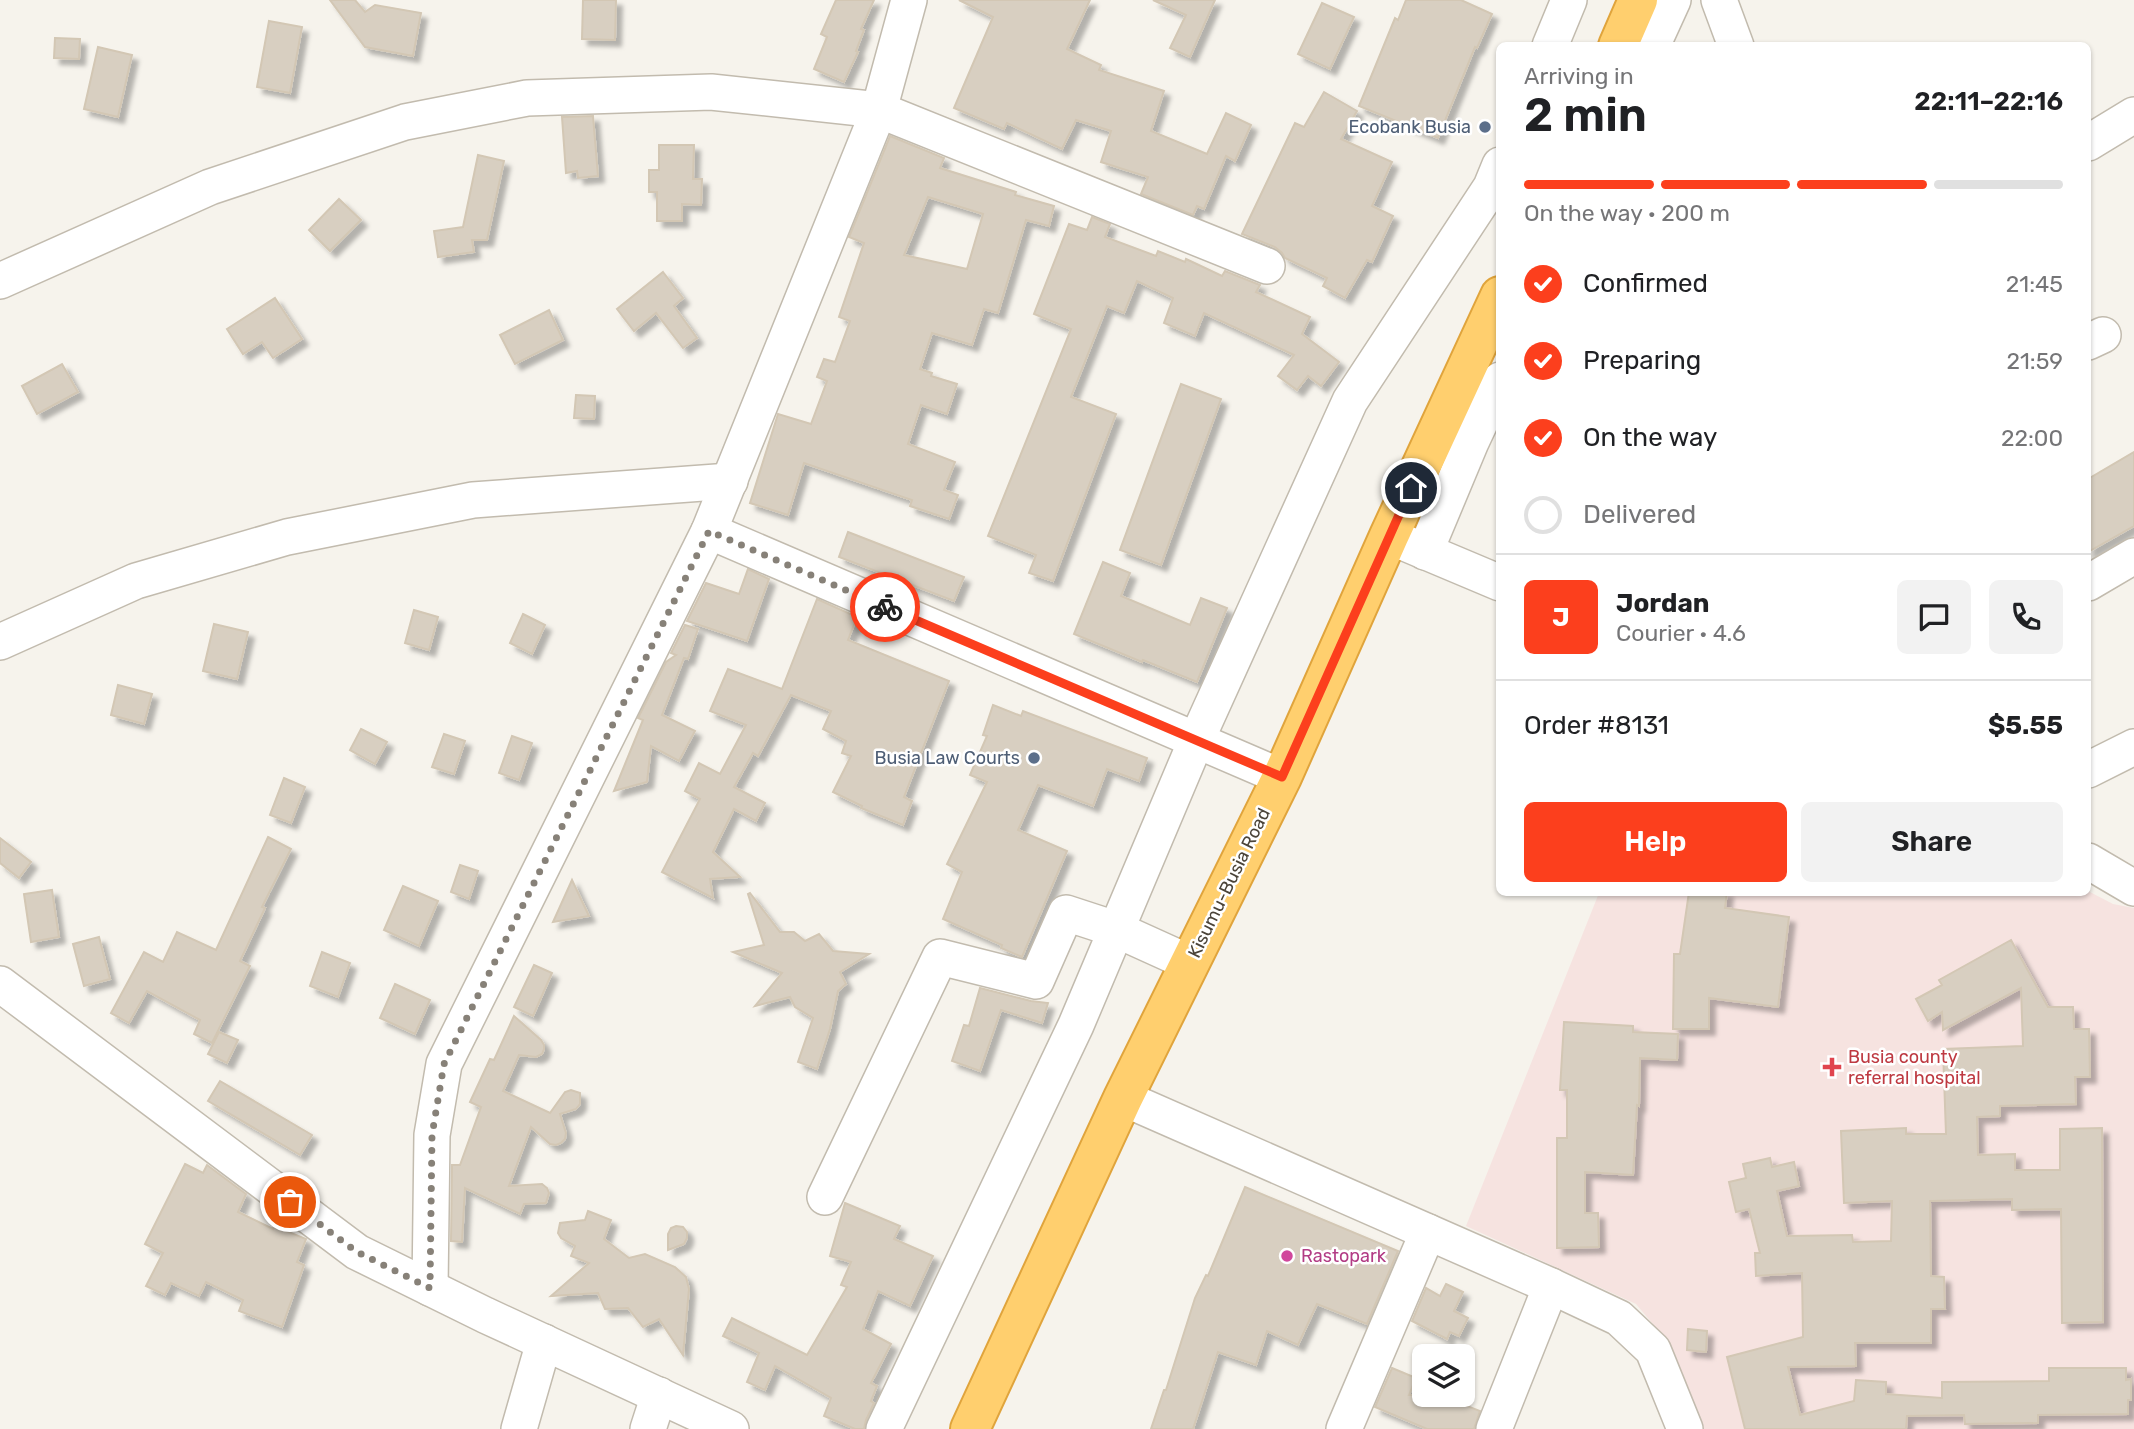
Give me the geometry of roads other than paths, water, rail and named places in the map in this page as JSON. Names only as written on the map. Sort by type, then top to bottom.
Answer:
[{"type":"highway","points":[[1630,42],[1638,0]]},
{"type":"highway","name":"Kisumu-Busia Road","points":[[970,1429],[1123,1098],[1282,777],[1496,305]]},
{"type":"street","points":[[430,1288],[432,1135],[444,1064],[709,531],[880,110],[909,0]]},
{"type":"street","points":[[1552,42],[1569,0]]},
{"type":"street","points":[[1632,42],[1673,0]]},
{"type":"street","points":[[1719,0],[1735,42]]},
{"type":"street","points":[[0,281],[210,187],[405,122],[527,98],[711,92],[880,110],[1267,266]]},
{"type":"street","points":[[2091,141],[2134,115]]},
{"type":"street","points":[[884,1429],[1076,1025],[1196,741],[1350,401],[1491,187],[1496,175]]},
{"type":"street","points":[[1426,552],[1486,448],[1496,399]]},
{"type":"street","points":[[0,642],[136,581],[288,537],[473,500],[730,481]]},
{"type":"street","points":[[709,531],[1282,777]]},
{"type":"street","points":[[1389,536],[1496,581]]},
{"type":"street","points":[[2091,581],[2134,556]]},
{"type":"street","points":[[2091,768],[2134,747]]},
{"type":"street","points":[[2091,863],[2134,888]]},
{"type":"street","points":[[825,1197],[940,957],[1036,981],[1066,913],[1115,929],[1190,963]]},
{"type":"street","points":[[0,984],[357,1252],[731,1429]]},
{"type":"street","points":[[1123,1098],[1619,1318],[1653,1350],[1685,1429]]},
{"type":"street","points":[[1344,1429],[1428,1232]]},
{"type":"street","points":[[1494,1429],[1551,1286]]},
{"type":"street","points":[[519,1429],[544,1342]]},
{"type":"street","points":[[648,1429],[659,1395]]},
{"type":"place","name":"Ecobank Busia","points":[[1485,127]]},
{"type":"place","name":"Busia Law Courts","points":[[1034,758]]},
{"type":"place","name":"Busia county referral hospital","points":[[1832,1067]]},
{"type":"place","name":"Rastopark","points":[[1287,1256]]}]
